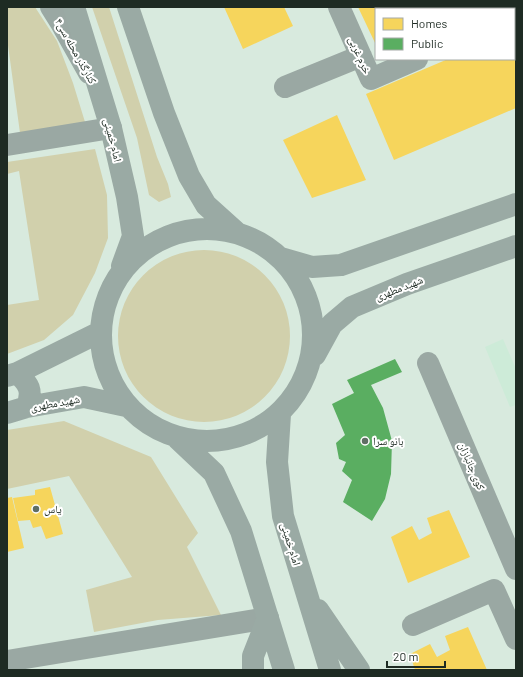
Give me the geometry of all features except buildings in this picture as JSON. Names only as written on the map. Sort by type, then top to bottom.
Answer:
[{"type":"main road","name":"امام خمینی","points":[[74,7],[111,128],[127,197],[133,236],[119,275]]},
{"type":"main road","points":[[133,13],[164,113],[189,176],[206,205],[236,232]]},
{"type":"main road","points":[[281,258],[312,267],[341,265],[516,204]]},
{"type":"main road","points":[[178,439],[214,442],[249,433],[280,414],[298,392],[310,365],[314,336],[311,308],[300,281],[281,258],[260,242],[236,232],[203,228],[171,235],[142,251],[119,275],[105,302],[100,332],[102,359],[111,384],[126,406],[150,426],[178,439],[214,473],[240,531],[284,670]]},
{"type":"main road","name":"شهید مطهری","points":[[310,365],[332,324],[352,306],[407,284],[516,246]]},
{"type":"main road","points":[[12,374],[100,332]]},
{"type":"main road","points":[[12,374],[28,383],[30,397],[17,410]]},
{"type":"main road","name":"شهید مطهری","points":[[17,410],[84,397],[126,406]]},
{"type":"main road","name":"امام خمینی","points":[[280,414],[277,462],[283,516],[330,670]]},
{"type":"main road","points":[[305,590],[359,670]]},
{"type":"main road","points":[[253,670],[253,656],[268,618]]},
{"type":"street","name":"کنارگذر محله سی۴","points":[[51,7],[101,95]]},
{"type":"street","name":"خرم غربی","points":[[339,7],[371,80],[415,60]]},
{"type":"street","points":[[285,87],[361,56]]},
{"type":"street","points":[[7,145],[111,128]]},
{"type":"street","name":"کوی جانبازان","points":[[428,362],[516,569]]},
{"type":"street","points":[[413,625],[494,590],[516,639]]},
{"type":"street","points":[[7,661],[268,618]]},
{"type":"shaded area","points":[[7,7],[35,7],[57,41],[73,83],[85,122],[20,133],[7,38]]},
{"type":"shaded area","points":[[92,7],[109,7],[157,157],[168,184],[171,197],[159,202],[149,195],[137,138]]},
{"type":"shaded area","points":[[95,149],[107,195],[108,238],[95,273],[73,315],[44,340],[7,354],[7,305],[39,300],[19,171],[7,174],[7,162]]},
{"type":"shaded area","points":[[196,250],[212,250],[229,253],[245,260],[259,269],[271,281],[280,295],[287,311],[290,336],[289,353],[284,369],[271,391],[259,403],[245,412],[229,419],[212,422],[196,422],[179,419],[163,412],[149,403],[137,391],[128,377],[121,361],[118,344],[118,328],[121,311],[128,295],[137,281],[149,269],[163,260],[179,253]]},
{"type":"shaded area","points":[[503,339],[516,369],[516,405],[510,407],[485,347]]},
{"type":"shaded area","points":[[64,421],[151,457],[198,533],[187,547],[221,615],[158,620],[94,632],[86,590],[132,577],[69,476],[7,489],[7,430]]},
{"type":"place","name":"بانو سرا","points":[[365,441]]},
{"type":"place","name":"یاس","points":[[36,509]]}]
